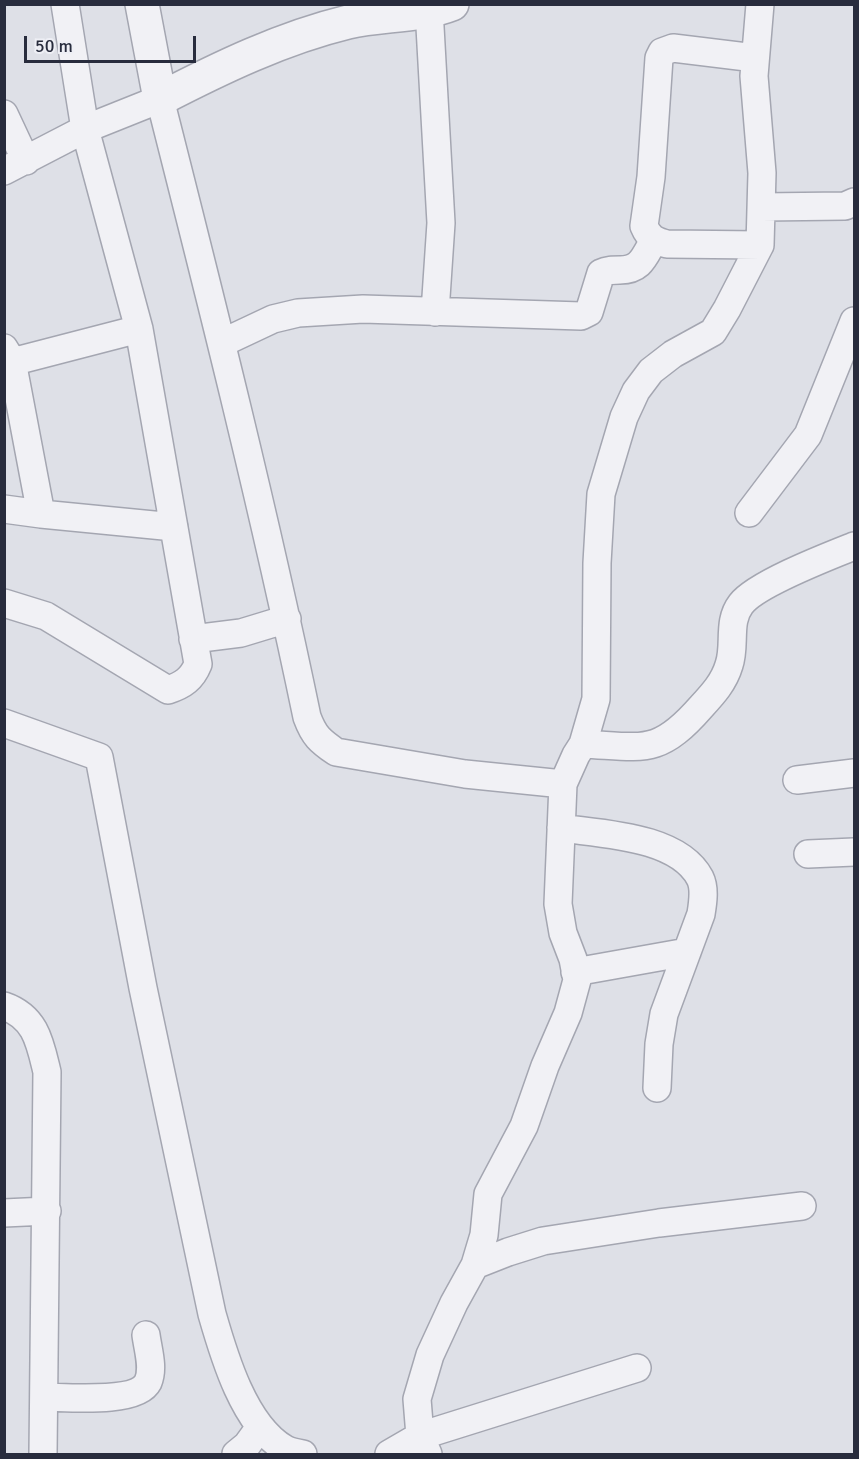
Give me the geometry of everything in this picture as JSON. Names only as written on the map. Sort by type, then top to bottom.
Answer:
[{"type":"street","points":[[4,603],[46,616],[168,690],[181,686],[193,676],[198,664],[139,329],[85,129],[65,4]]},
{"type":"street","points":[[142,4],[160,99],[222,343],[307,717],[318,740],[336,752],[465,774],[562,784]]},
{"type":"street","points":[[424,1445],[417,1399],[430,1355],[454,1303],[475,1266],[484,1235],[488,1194],[524,1126],[568,1013],[577,980],[573,958],[563,933],[558,904],[562,784],[583,744],[596,699],[597,563],[601,494],[624,417],[636,391],[651,370],[673,354],[713,332],[760,245],[762,173],[754,76],[760,4]]},
{"type":"street","points":[[4,114],[15,166],[85,129],[160,99],[288,39],[350,21],[440,7],[441,223],[435,312]]},
{"type":"street","points":[[755,58],[673,48],[663,52],[659,58],[651,177],[644,226],[647,234],[654,240],[667,244],[760,245]]},
{"type":"street","points":[[762,207],[845,206],[855,202]]},
{"type":"street","points":[[222,343],[273,319],[298,313],[363,309],[585,315],[589,312],[598,276],[606,270],[629,270],[639,265],[654,240]]},
{"type":"street","points":[[748,513],[808,435],[855,321]]},
{"type":"street","points":[[41,514],[7,358],[139,329]]},
{"type":"street","points":[[4,509],[174,527]]},
{"type":"street","points":[[583,744],[644,747],[662,742],[682,728],[718,688],[722,680],[729,664],[734,614],[743,601],[759,588],[855,546]]},
{"type":"street","points":[[193,639],[241,633],[286,619]]},
{"type":"street","points":[[4,723],[99,757],[143,988],[212,1314],[225,1358],[243,1398],[260,1427],[286,1450],[303,1455]]},
{"type":"street","points":[[797,780],[855,773]]},
{"type":"street","points":[[561,828],[640,839],[666,849],[688,864],[700,878],[704,897],[701,914],[664,1014],[659,1044],[657,1088]]},
{"type":"street","points":[[808,854],[855,852]]},
{"type":"street","points":[[575,972],[687,952]]},
{"type":"street","points":[[4,1006],[26,1018],[40,1041],[47,1072],[43,1455]]},
{"type":"street","points":[[475,1266],[543,1241],[659,1223],[802,1206]]},
{"type":"street","points":[[4,1213],[47,1211]]},
{"type":"street","points":[[44,1397],[122,1397],[137,1393],[147,1384],[151,1371],[146,1335]]},
{"type":"street","points":[[389,1455],[424,1445],[637,1368]]},
{"type":"street","points":[[236,1455],[248,1445],[260,1427]]}]
